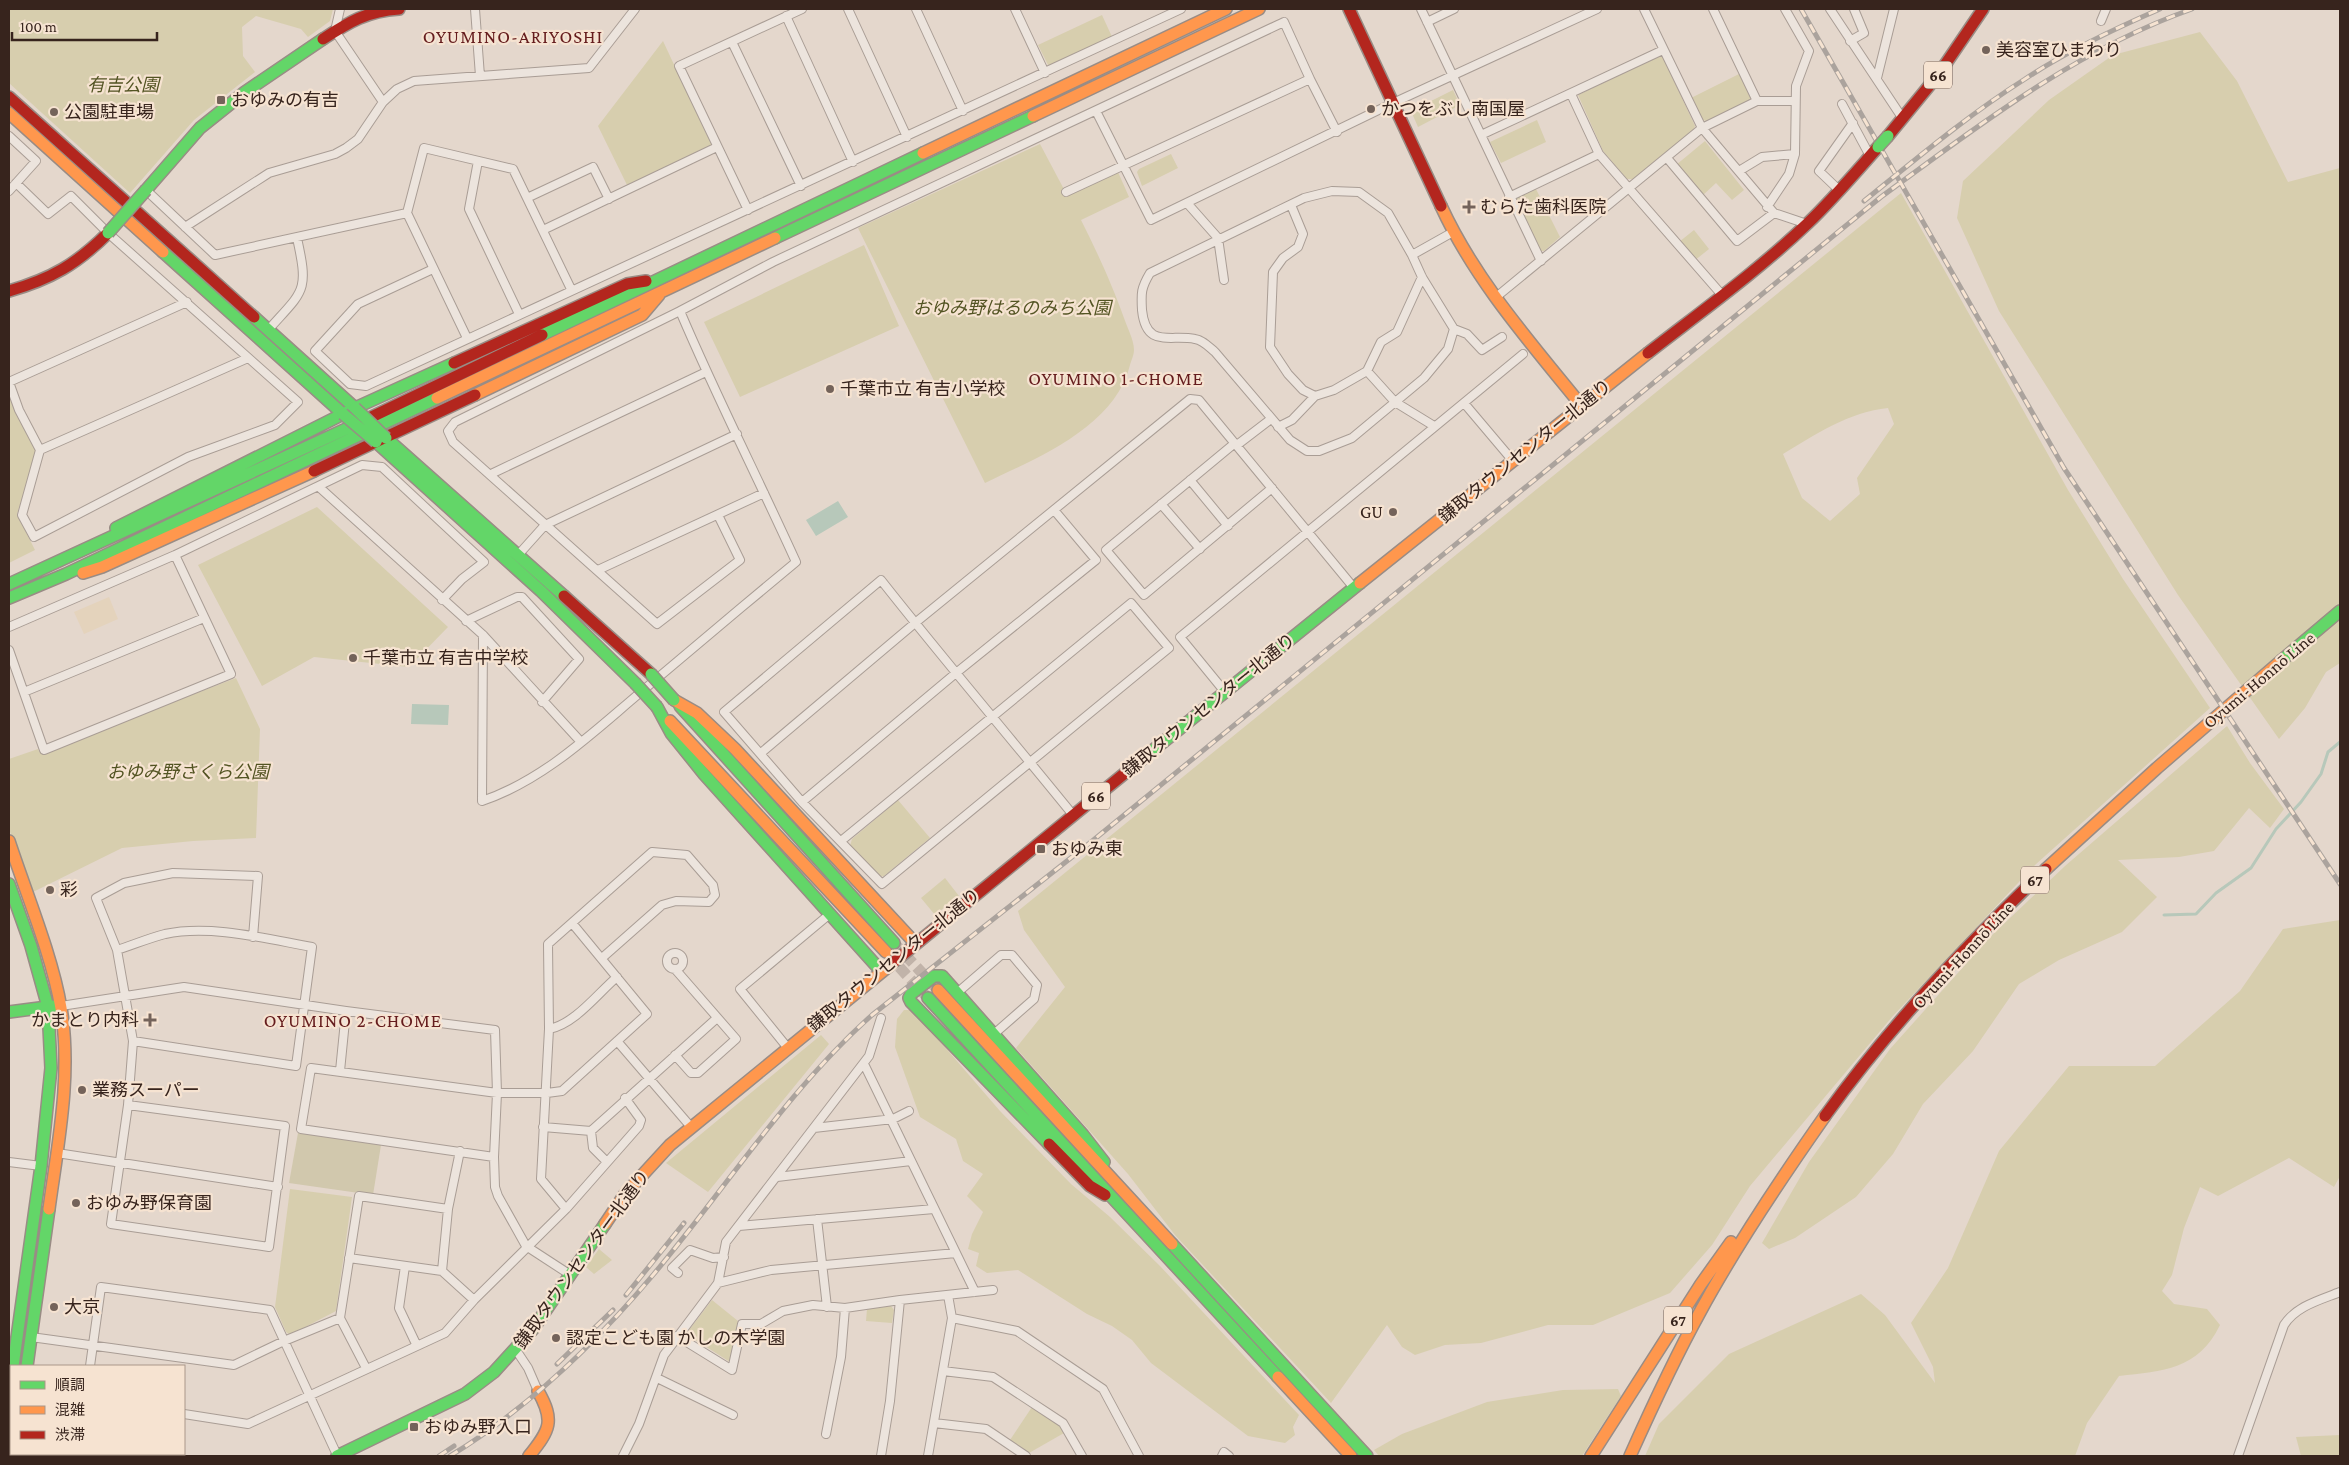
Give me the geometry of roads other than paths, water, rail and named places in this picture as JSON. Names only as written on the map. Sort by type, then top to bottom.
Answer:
[{"type":"street","points":[[340,9],[335,31],[383,102]]},
{"type":"street","points":[[9,291],[50,278],[64,271],[87,254],[108,233],[200,128],[218,112],[335,31],[364,15],[378,10],[399,9]]},
{"type":"street","points":[[475,9],[480,76]]},
{"type":"street","points":[[186,227],[269,173],[335,154],[346,148],[358,139],[383,102],[397,89],[414,81],[589,68],[635,9]]},
{"type":"street","points":[[748,210],[679,66],[802,9]]},
{"type":"street","points":[[848,9],[907,137]]},
{"type":"street","points":[[916,9],[963,111]]},
{"type":"street","points":[[433,269],[358,304],[315,352],[350,384],[366,386],[571,289],[801,186],[1181,9]]},
{"type":"street","points":[[9,584],[343,430],[652,281],[1226,9]]},
{"type":"street","points":[[9,598],[66,574],[1259,9]]},
{"type":"street","points":[[1349,9],[1453,232],[1473,267],[1495,298],[1581,405]]},
{"type":"street","points":[[1421,9],[1541,261]]},
{"type":"street","points":[[1428,22],[1454,9]]},
{"type":"street","points":[[1096,111],[1151,220],[1337,132],[1393,103],[1597,9]]},
{"type":"street","points":[[1644,9],[1702,128],[1767,207],[1774,213],[1807,224]]},
{"type":"street","points":[[1713,9],[1757,101]]},
{"type":"street","points":[[1767,207],[1789,174],[1795,154],[1796,86],[1809,51],[1785,9]]},
{"type":"street","points":[[1830,9],[1903,118]]},
{"type":"street","points":[[1850,41],[1864,33],[1854,9]]},
{"type":"street","points":[[1877,78],[1894,9]]},
{"type":"street","name":"鎌取タウンセンター北通り","points":[[336,1456],[465,1394],[494,1372],[516,1350],[533,1329],[569,1274],[630,1188],[652,1162],[691,1127],[1225,692],[1581,405],[1722,295],[1807,224],[1840,191],[1903,118],[1938,75],[1983,9]]},
{"type":"street","points":[[2101,21],[2106,9]]},
{"type":"street","points":[[1018,10],[1045,73]]},
{"type":"street","points":[[786,16],[853,162]]},
{"type":"street","points":[[718,515],[740,560],[657,624],[454,442],[448,431],[455,422],[680,311],[773,262],[1284,22],[1337,132]]},
{"type":"street","points":[[732,42],[801,186]]},
{"type":"street","points":[[1481,135],[1663,50]]},
{"type":"street","points":[[1066,192],[1310,79]]},
{"type":"street","points":[[1570,94],[1599,154],[1722,295]]},
{"type":"street","points":[[9,97],[355,408],[381,440],[635,683],[886,952]]},
{"type":"street","points":[[1495,298],[1702,128],[1757,101],[1795,101]]},
{"type":"street","points":[[1842,104],[1852,123],[1874,151]]},
{"type":"street","points":[[9,113],[343,414],[381,440],[519,554],[650,674],[894,943]]},
{"type":"street","points":[[1840,191],[1819,171],[1852,123]]},
{"type":"street","points":[[9,136],[36,161],[9,191]]},
{"type":"street","points":[[543,230],[717,147]]},
{"type":"street","points":[[467,338],[407,213],[424,148],[513,169],[571,289]]},
{"type":"street","points":[[1509,197],[1599,154]]},
{"type":"street","points":[[1739,172],[1762,157],[1795,154]]},
{"type":"street","points":[[1667,158],[1737,242],[1774,213]]},
{"type":"street","points":[[478,161],[468,209],[518,314]]},
{"type":"street","points":[[527,198],[593,167],[609,198]]},
{"type":"street","points":[[16,184],[48,214],[71,196],[108,233],[187,302],[298,402],[275,425],[188,457],[34,537],[22,514],[40,450],[19,410],[9,382],[187,302]]},
{"type":"street","points":[[146,190],[215,255],[407,213]]},
{"type":"street","points":[[1454,329],[1448,350],[1439,363],[1352,438],[1319,452],[1307,451],[1298,446],[1278,427],[1215,352],[1205,343],[1196,339],[1165,340],[1153,335],[1144,324],[1141,288],[1150,273],[1218,238],[1304,198],[1332,191],[1359,192],[1388,214],[1412,255],[1422,277],[1454,329],[1467,334],[1482,350],[1502,336]]},
{"type":"street","points":[[1187,203],[1218,238],[1224,280]]},
{"type":"street","points":[[1291,205],[1303,234],[1298,247],[1283,258],[1273,272],[1270,347],[1298,385],[1314,396]]},
{"type":"street","points":[[1412,255],[1453,232]]},
{"type":"street","points":[[269,329],[297,297],[304,280],[297,238]]},
{"type":"street","points":[[1278,427],[1292,420],[1314,396],[1334,390],[1367,371],[1381,342],[1397,332],[1422,277]]},
{"type":"street","points":[[77,553],[121,525],[355,408],[627,284],[640,280],[652,281]]},
{"type":"street","points":[[66,574],[83,573],[102,567],[381,440],[642,315],[660,294]]},
{"type":"street","points":[[483,635],[482,801],[507,793],[540,773],[581,742],[796,562],[706,372],[680,311]]},
{"type":"street","points":[[1225,692],[1180,637],[1523,354]]},
{"type":"street","points":[[40,450],[248,358]]},
{"type":"street","points":[[1367,371],[1395,402],[1434,426]]},
{"type":"street","points":[[491,474],[706,372]]},
{"type":"street","points":[[760,753],[914,623],[1190,399],[1199,400],[1354,588]]},
{"type":"street","points":[[1464,403],[1513,460]]},
{"type":"street","points":[[1271,419],[1190,480],[1106,550],[1144,595],[1272,488]]},
{"type":"street","points":[[519,554],[545,525],[737,434]]},
{"type":"street","points":[[9,627],[175,556],[362,465],[382,467],[484,562],[462,579],[442,600]]},
{"type":"street","points":[[1190,480],[1228,526]]},
{"type":"street","points":[[318,487],[483,635],[542,702],[581,742]]},
{"type":"street","points":[[598,570],[764,493]]},
{"type":"street","points":[[1161,504],[1200,549]]},
{"type":"street","points":[[802,802],[956,673],[1096,560],[1054,510]]},
{"type":"street","points":[[9,650],[44,750],[231,674],[175,556]]},
{"type":"street","points":[[841,841],[994,717],[1131,603],[1169,648],[1030,762],[882,884],[802,802],[724,712],[881,580],[914,623],[994,717],[1030,762],[1073,815]]},
{"type":"street","points":[[466,620],[517,597],[522,597],[578,659],[542,702]]},
{"type":"street","name":"Oyumi-Honnō Line","points":[[1591,1456],[1701,1284],[1854,1078],[1912,1009],[1980,934],[2116,804],[2340,611]]},
{"type":"street","points":[[24,692],[204,618]]},
{"type":"street","points":[[674,700],[697,713],[735,749],[915,943]]},
{"type":"street","points":[[657,707],[671,733],[704,774],[881,971]]},
{"type":"street","points":[[9,841],[62,1006],[66,1063],[57,1153],[27,1365]]},
{"type":"street","points":[[566,1209],[541,1179],[549,1029],[548,944],[652,852],[687,855],[713,885],[716,896],[710,902],[676,902],[662,905],[602,958]]},
{"type":"street","points":[[128,1105],[285,1126],[269,1247],[111,1224],[128,1105],[133,1041],[117,950],[96,898],[124,883],[173,873],[258,876],[253,937]]},
{"type":"street","points":[[9,884],[31,946],[48,1007],[51,1068],[41,1166],[13,1365]]},
{"type":"street","points":[[787,1047],[740,989],[825,918]]},
{"type":"street","points":[[494,1156],[301,1129],[311,1068],[497,1093],[547,1093],[562,1091],[647,1014],[572,923]]},
{"type":"street","points":[[117,950],[166,934],[195,931],[253,937],[312,947],[296,1066],[133,1041]]},
{"type":"street","points":[[957,993],[1001,955],[1012,955],[1037,985],[1034,998],[994,1034]]},
{"type":"street","points":[[675,969],[736,1039],[698,1073],[691,1073],[675,1055]]},
{"type":"street","points":[[938,975],[957,993],[1083,1134],[1114,1174],[1122,1199],[1090,1186],[911,1002],[911,994],[938,975]]},
{"type":"street","points":[[549,1029],[560,1027],[617,977]]},
{"type":"street","points":[[9,1012],[62,1006],[184,987],[346,1011],[495,1030],[497,1093],[494,1156],[495,1187],[498,1196],[526,1246],[569,1274]]},
{"type":"street","points":[[938,990],[1122,1199],[1312,1406],[1351,1456]]},
{"type":"street","points":[[928,998],[1122,1199]]},
{"type":"street","points":[[340,1071],[346,1011]]},
{"type":"street","points":[[543,1127],[591,1130],[717,1018]]},
{"type":"street","points":[[622,1456],[639,1424],[664,1355],[718,1283],[726,1242],[864,1064],[869,1056],[881,1018]]},
{"type":"street","points":[[617,1041],[691,1127]]},
{"type":"street","points":[[864,1064],[893,1119],[975,1292]]},
{"type":"street","points":[[185,1414],[248,1424],[445,1333],[526,1246],[566,1209],[606,1161],[639,1126],[641,1120],[625,1098]]},
{"type":"street","points":[[814,1128],[893,1119],[910,1112]]},
{"type":"street","points":[[591,1130],[593,1148],[606,1161]]},
{"type":"street","points":[[442,1271],[448,1209],[460,1151]]},
{"type":"street","points":[[57,1153],[278,1186]]},
{"type":"street","points":[[777,1177],[912,1161]]},
{"type":"street","points":[[9,1162],[41,1166]]},
{"type":"street","name":"Oyumi-Honnō Line","points":[[1630,1456],[1645,1420],[1695,1321],[1751,1222],[1773,1189]]},
{"type":"street","points":[[366,1368],[340,1318],[359,1196],[448,1209]]},
{"type":"street","points":[[739,1226],[934,1209]]},
{"type":"street","points":[[817,1219],[826,1307]]},
{"type":"street","points":[[678,1273],[672,1268],[690,1250],[713,1258],[724,1257]]},
{"type":"street","points":[[718,1283],[771,1270],[956,1254]]},
{"type":"street","points":[[349,1258],[442,1271],[474,1300]]},
{"type":"street","points":[[405,1266],[398,1308],[417,1346]]},
{"type":"street","points":[[90,1365],[101,1287],[270,1310],[310,1394],[336,1456]]},
{"type":"street","points":[[677,1336],[732,1370],[742,1324],[761,1324],[783,1311],[813,1305],[845,1308],[993,1290]]},
{"type":"street","points":[[2238,1456],[2284,1326],[2302,1308],[2340,1292]]},
{"type":"street","points":[[928,1456],[952,1318],[948,1295]]},
{"type":"street","points":[[881,1456],[890,1401],[900,1300]]},
{"type":"street","points":[[826,1434],[841,1357],[845,1308]]},
{"type":"street","points":[[31,1337],[234,1365],[284,1340],[340,1318]]},
{"type":"street","points":[[952,1318],[1017,1330],[1104,1389],[1139,1456]]},
{"type":"street","points":[[516,1350],[528,1368],[538,1391],[550,1411],[550,1421],[544,1438],[529,1456]]},
{"type":"street","points":[[943,1370],[993,1377],[1063,1422],[1082,1456]]},
{"type":"street","points":[[657,1378],[733,1415]]},
{"type":"street","points":[[1312,1406],[1366,1456]]},
{"type":"street","points":[[934,1423],[986,1429],[1026,1456]]},
{"type":"street","points":[[1222,1456],[1224,1452],[1229,1456]]},
{"type":"waterway","points":[[2164,915],[2196,914],[2216,893],[2251,868],[2276,829],[2301,802],[2321,774],[2328,752],[2340,742]]},
{"type":"tunnel","points":[[894,943],[938,990]]},
{"type":"tunnel","points":[[888,955],[928,998]]},
{"type":"railway","points":[[1801,9],[2064,468],[2340,884]]},
{"type":"railway","points":[[1864,201],[1963,122],[2025,79],[2091,41],[2160,9]]},
{"type":"railway","points":[[450,1456],[506,1418],[533,1396],[559,1374],[608,1326],[680,1242],[812,1075],[872,1015],[1091,842],[1881,197],[1992,117],[2068,68],[2149,26],[2192,9]]},
{"type":"railway","points":[[626,1295],[684,1223]]},
{"type":"railway","points":[[557,1364],[613,1310]]},
{"type":"railway","points":[[439,1456],[454,1446]]},
{"type":"place","name":"美容室ひまわり","points":[[1986,50]]},
{"type":"place","name":"おゆみの有吉","points":[[221,100]]},
{"type":"place","name":"かつをぶし南国屋","points":[[1371,109]]},
{"type":"place","name":"公園駐車場","points":[[54,112]]},
{"type":"place","name":"むらた歯科医院","points":[[1469,207]]},
{"type":"place","name":"千葉市立 有吉小学校","points":[[830,389]]},
{"type":"place","name":"GU","points":[[1393,512]]},
{"type":"place","name":"千葉市立 有吉中学校","points":[[353,658]]},
{"type":"place","name":"おゆみ東","points":[[1041,849]]},
{"type":"place","name":"彩","points":[[50,890]]},
{"type":"place","name":"かまとり内科","points":[[150,1020]]},
{"type":"place","name":"業務スーパー","points":[[82,1090]]},
{"type":"place","name":"おゆみ野保育園","points":[[76,1203]]},
{"type":"place","name":"大京","points":[[54,1307]]},
{"type":"place","name":"認定こども園 かしの木学園","points":[[556,1338]]},
{"type":"place","name":"おゆみ野入口","points":[[414,1427]]},
{"type":"district","name":"OYUMINO-ARIYOSHI","points":[[513,36]]},
{"type":"district","name":"OYUMINO 1-CHOME","points":[[1116,378]]},
{"type":"district","name":"OYUMINO 2-CHOME","points":[[353,1020]]},
{"type":"park label","name":"有吉公園","points":[[123,85]]},
{"type":"park label","name":"おゆみ野はるのみち公園","points":[[1012,308]]},
{"type":"park label","name":"おゆみ野さくら公園","points":[[188,772]]}]
